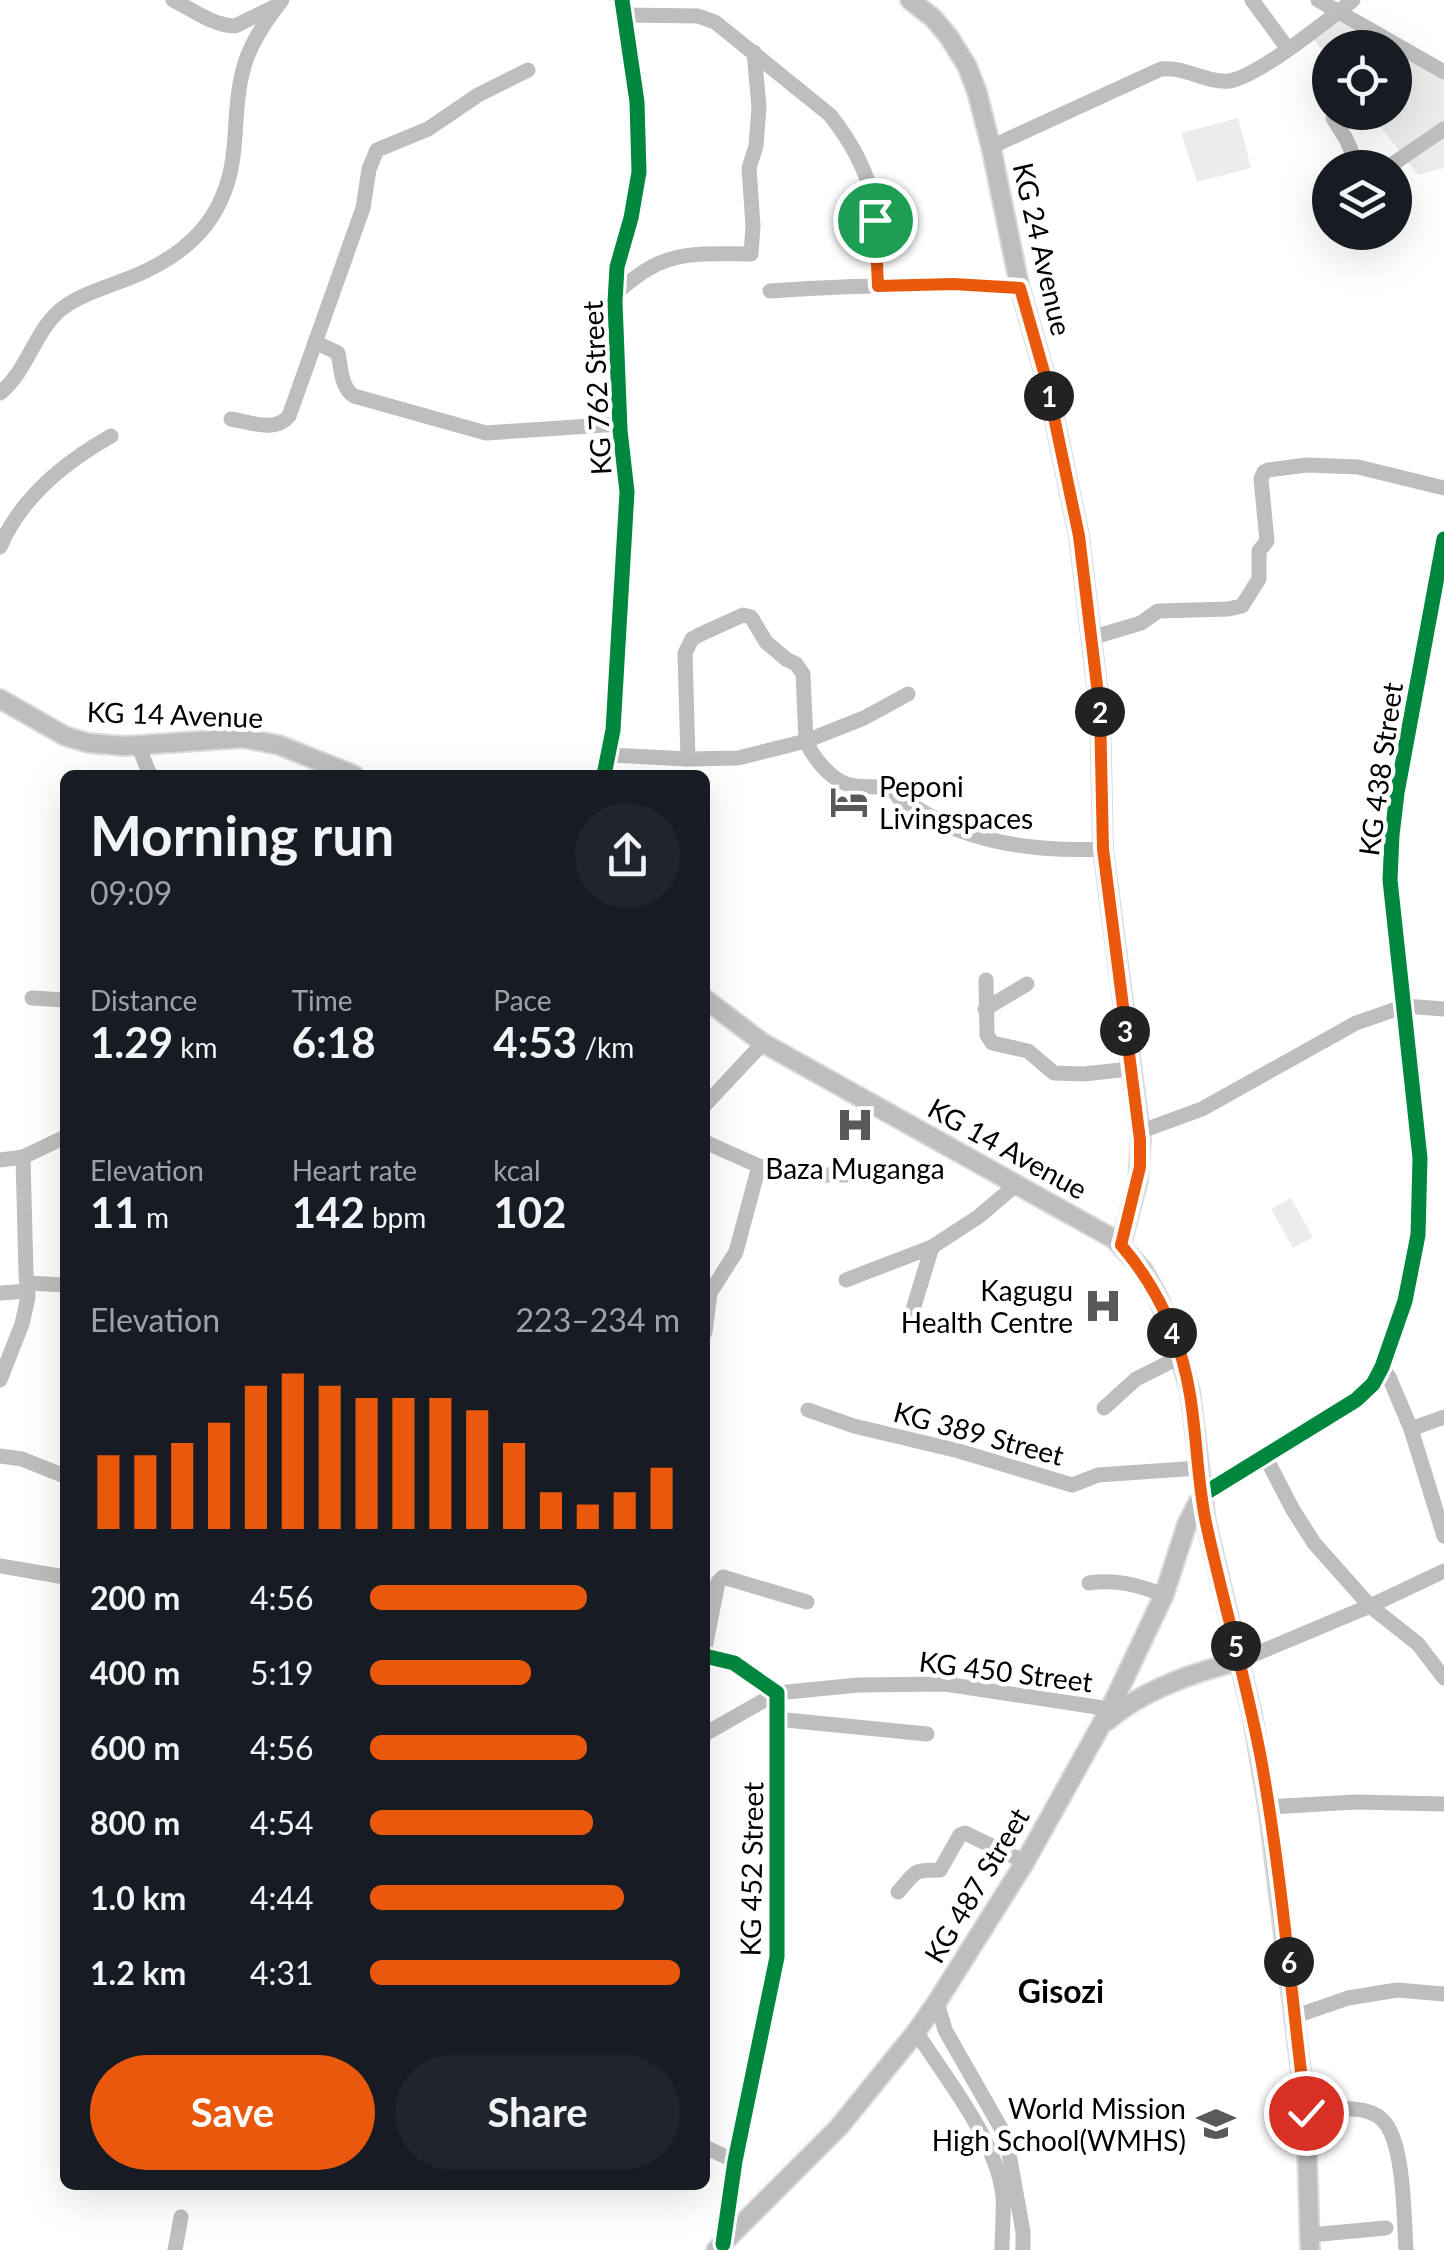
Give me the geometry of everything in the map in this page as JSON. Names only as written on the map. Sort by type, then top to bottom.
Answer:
[{"type":"main road","name":"KG 24 Avenue","points":[[910,0],[934,18],[949,37],[977,92],[1079,536],[1100,711],[1103,849],[1140,1132],[1140,1167],[1121,1245]]},
{"type":"main road","name":"KG 14 Avenue","points":[[1,702],[76,740],[104,746],[243,738],[279,745],[342,770]]},
{"type":"main road","name":"KG 14 Avenue","points":[[710,1003],[763,1043],[1099,1229],[1121,1245],[1143,1270],[1158,1296],[1190,1391],[1202,1495],[1261,1762],[1306,2113],[1310,2243]]},
{"type":"main road","name":"KG 487 Street","points":[[719,2247],[839,2127],[937,2002],[1025,1862],[1110,1709],[1164,1595],[1186,1524],[1202,1495]]},
{"type":"main road","points":[[1099,1728],[1122,1708],[1198,1672],[1239,1661]]},
{"type":"street","points":[[174,0],[228,26],[280,2]]},
{"type":"street","points":[[1252,0],[1288,49]]},
{"type":"street","points":[[1318,0],[1444,72]]},
{"type":"street","points":[[991,147],[1153,71],[1173,68],[1202,78],[1240,78],[1288,49],[1353,0]]},
{"type":"street","points":[[0,393],[62,308],[157,266],[181,250],[206,225],[223,197],[233,163],[241,76],[251,48],[280,2]]},
{"type":"street","points":[[623,8],[707,18],[830,115],[849,141],[874,201],[878,286]]},
{"type":"street","name":"KG 762 Street","points":[[606,770],[614,730],[626,509],[617,267],[631,218],[639,157],[638,102],[623,8]]},
{"type":"street","points":[[616,293],[647,269],[674,258],[690,254],[751,254],[750,168],[759,107],[754,52]]},
{"type":"street","points":[[230,419],[274,426],[289,416],[363,208],[369,169],[377,150],[428,130],[478,95],[528,70]]},
{"type":"street","points":[[1412,151],[1444,129]]},
{"type":"street","points":[[770,291],[953,284],[1020,288]]},
{"type":"street","points":[[315,342],[338,353],[345,386],[354,396],[476,431],[499,434],[620,424]]},
{"type":"street","points":[[0,547],[25,506],[52,476],[111,436]]},
{"type":"street","points":[[1091,638],[1141,623],[1158,610],[1242,606],[1261,573],[1259,551],[1267,537],[1262,479],[1268,470],[1307,465],[1358,467],[1444,488]]},
{"type":"street","name":"KG 438 Street","points":[[1382,1367],[1405,1301],[1418,1235],[1420,1181],[1390,880],[1392,835],[1444,539]]},
{"type":"street","points":[[688,759],[685,653],[692,639],[743,615],[751,616],[766,642],[803,674],[806,742],[821,764],[846,784],[892,789],[899,798],[970,834],[1023,846],[1103,849]]},
{"type":"street","points":[[610,755],[738,758],[806,742],[908,694]]},
{"type":"street","points":[[138,745],[148,770]]},
{"type":"street","points":[[986,980],[987,1035],[992,1043],[1018,1047],[1054,1073],[1130,1069]]},
{"type":"street","points":[[985,1009],[1028,984]]},
{"type":"street","points":[[32,998],[60,1000]]},
{"type":"street","points":[[1140,1132],[1202,1108],[1356,1023],[1405,1006],[1444,1009]]},
{"type":"street","points":[[710,1100],[763,1043]]},
{"type":"street","points":[[0,1160],[22,1157],[60,1139]]},
{"type":"street","points":[[710,1144],[759,1166],[789,1174],[885,1175]]},
{"type":"street","points":[[0,1380],[22,1324],[28,1287],[22,1157]]},
{"type":"street","points":[[710,1293],[736,1252],[759,1166]]},
{"type":"street","points":[[846,1280],[932,1248],[978,1218],[1017,1184]]},
{"type":"street","points":[[911,1316],[932,1248]]},
{"type":"street","points":[[710,1268],[726,1269]]},
{"type":"street","points":[[0,1293],[60,1284]]},
{"type":"street","points":[[1104,1408],[1136,1379],[1180,1357]]},
{"type":"street","points":[[1202,1495],[1356,1400],[1373,1384],[1382,1367],[1411,1430],[1444,1536]]},
{"type":"street","name":"KG 389 Street","points":[[808,1410],[1072,1484],[1098,1475],[1199,1468]]},
{"type":"street","points":[[1411,1430],[1444,1417]]},
{"type":"street","points":[[0,1456],[60,1474]]},
{"type":"street","points":[[1264,1456],[1314,1542],[1370,1606],[1418,1644],[1444,1678]]},
{"type":"street","points":[[0,1566],[60,1576]]},
{"type":"street","points":[[1239,1661],[1444,1570]]},
{"type":"street","points":[[710,1623],[718,1582],[724,1577],[807,1602]]},
{"type":"street","points":[[1089,1582],[1135,1584],[1164,1595]]},
{"type":"street","points":[[710,1657],[734,1663],[777,1693],[710,1731]]},
{"type":"street","name":"KG 450 Street","points":[[777,1693],[858,1685],[945,1684],[1110,1709]]},
{"type":"street","name":"KG 452 Street","points":[[719,2247],[777,1958],[777,1693]]},
{"type":"street","points":[[776,1719],[927,1734]]},
{"type":"street","points":[[1268,1807],[1356,1802],[1444,1804]]},
{"type":"street","points":[[898,1892],[918,1870],[940,1870],[964,1833],[1025,1862]]},
{"type":"street","points":[[1296,2016],[1348,1998],[1397,1990],[1444,1994]]},
{"type":"street","points":[[937,2002],[945,2030],[1006,2137],[1024,2232],[1023,2250]]},
{"type":"street","points":[[916,2032],[972,2115],[990,2154],[1002,2194],[1002,2250]]},
{"type":"street","points":[[1306,2113],[1352,2108],[1381,2118],[1391,2132],[1398,2162],[1406,2250]]},
{"type":"street","points":[[710,2149],[736,2161]]},
{"type":"street","points":[[175,2250],[181,2217]]},
{"type":"street","points":[[1310,2243],[1386,2228]]},
{"type":"shaded area","points":[[1338,6],[1380,30],[1312,30],[1312,37],[1305,28]]},
{"type":"shaded area","points":[[1412,48],[1444,66],[1444,168],[1418,175],[1412,167],[1412,150],[1399,150],[1383,130],[1412,130]]},
{"type":"shaded area","points":[[1238,118],[1251,168],[1197,182],[1181,133]]},
{"type":"shaded area","points":[[1291,1198],[1313,1237],[1293,1248],[1271,1209]]},
{"type":"cycle path","points":[[605,770],[613,730],[627,492],[620,430],[615,302],[617,267],[639,172],[637,102],[622,0]]},
{"type":"cycle path","points":[[1202,1495],[1356,1400],[1373,1384],[1405,1301],[1418,1235],[1420,1158],[1390,880],[1392,835],[1444,539]]},
{"type":"cycle path","points":[[710,1657],[734,1663],[777,1693],[777,1957],[735,2161],[723,2244]]},
{"type":"place","name":"Peponi Livingspaces","points":[[849,802]]},
{"type":"place","name":"Baza Muganga","points":[[855,1125]]},
{"type":"place","name":"Kagugu Health Centre","points":[[1103,1306]]},
{"type":"place","name":"World Mission High School(WMHS)","points":[[1216,2124]]},
{"type":"district","name":"Gisozi","points":[[1061,1990]]},
{"type":"route","points":[[875,220],[878,286],[953,284],[1020,288],[1046,379],[1079,536],[1100,711],[1103,849],[1110,920],[1140,1140],[1140,1167],[1121,1245],[1143,1270],[1158,1296],[1190,1391],[1206,1522],[1261,1762],[1306,2113]]}]
